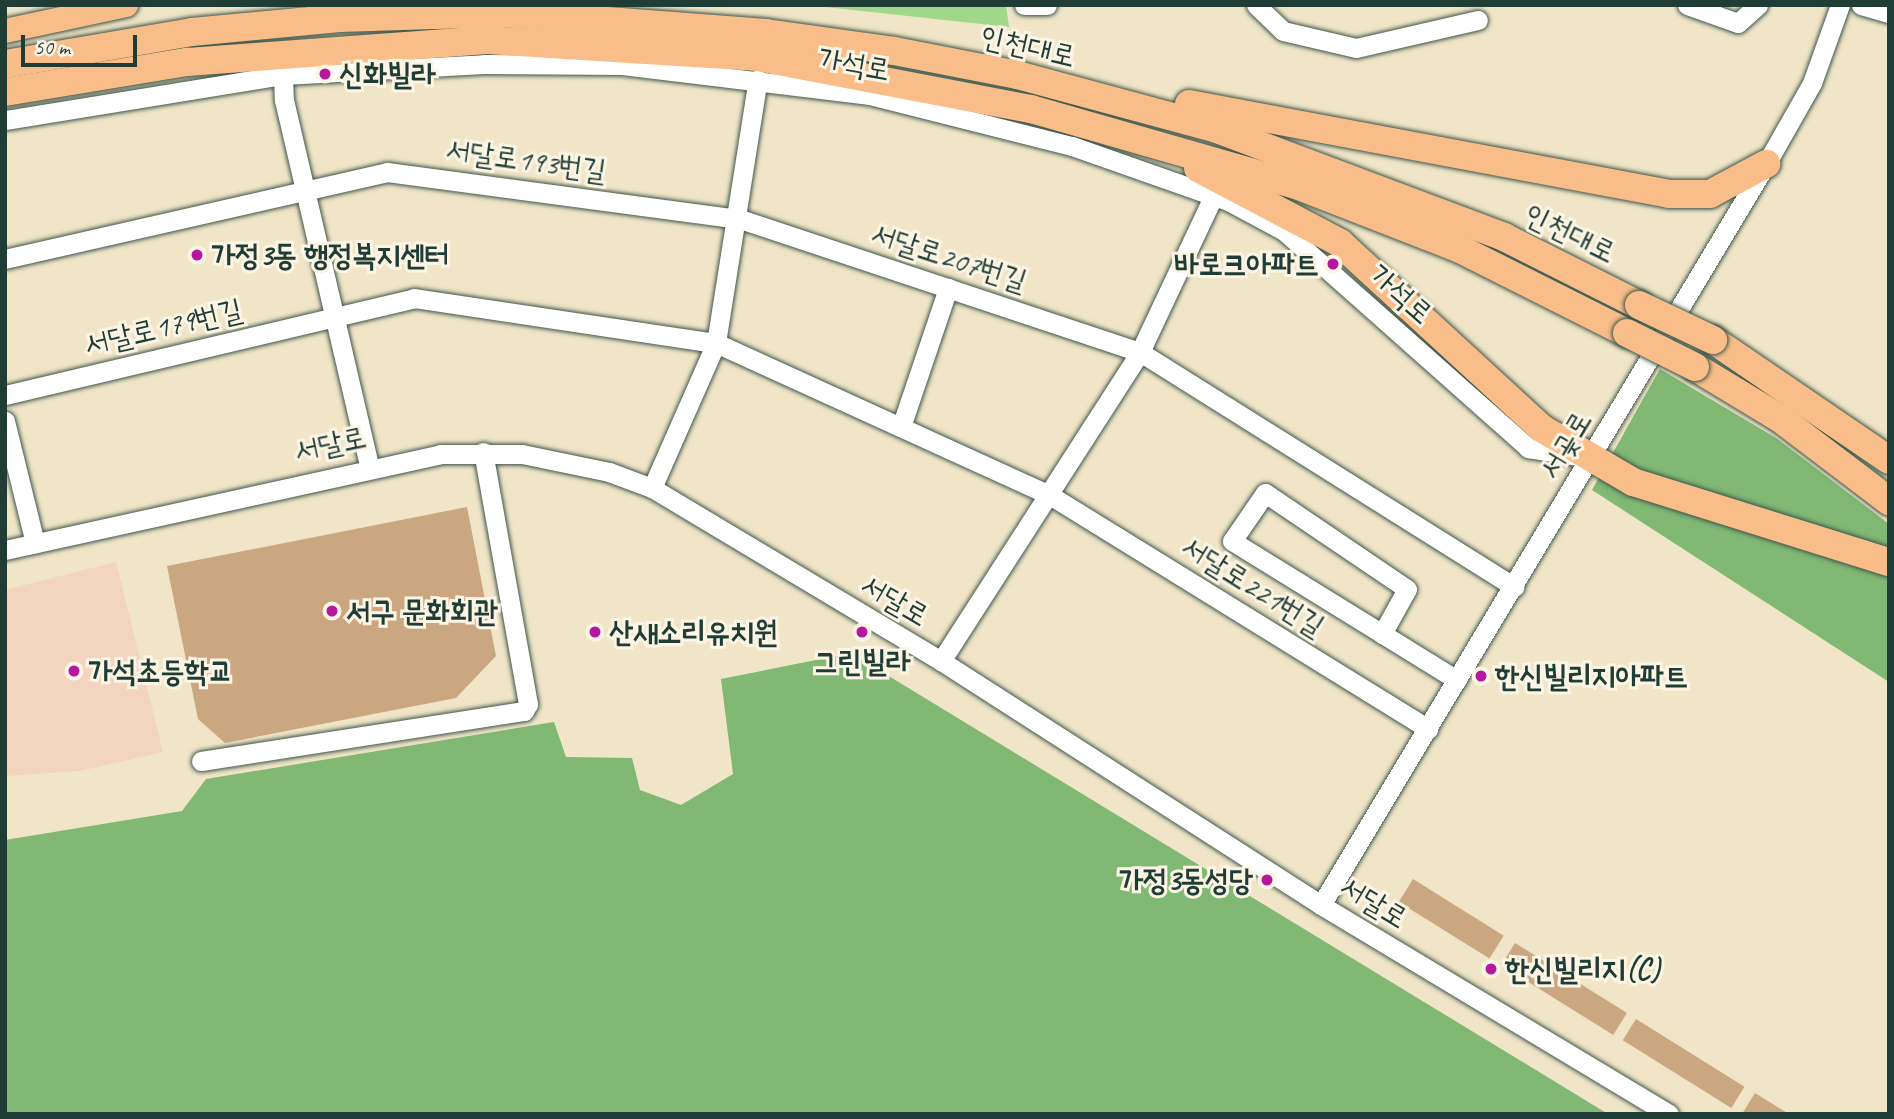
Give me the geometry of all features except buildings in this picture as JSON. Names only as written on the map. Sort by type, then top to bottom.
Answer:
[{"type":"highway","name":"인천대로","points":[[5,64],[192,32],[396,10],[502,13],[766,33],[1017,75],[1217,129],[1375,185],[1504,237],[1713,340],[1882,455]]},
{"type":"highway","name":"인천대로","points":[[5,92],[187,62],[334,48],[487,40],[618,44],[758,57],[1031,109],[1296,184],[1461,249],[1695,367],[1856,475],[1889,501]]},
{"type":"highway","points":[[1017,75],[1361,132],[1669,194],[1710,194],[1766,164]]},
{"type":"highway","points":[[1143,139],[1340,243],[1541,428],[1633,482],[1889,562]]},
{"type":"main road","points":[[5,31],[126,5]]},
{"type":"street","points":[[1024,5],[1046,5]]},
{"type":"street","points":[[1256,5],[1283,31],[1356,48],[1478,20]]},
{"type":"street","points":[[1687,5],[1738,23],[1758,5]]},
{"type":"street","name":"서곶로","points":[[1321,905],[1593,458],[1766,164],[1812,83],[1840,5]]},
{"type":"street","points":[[1861,5],[1889,13]]},
{"type":"street","name":"가석로","points":[[5,120],[283,75],[511,64],[622,65],[758,79],[870,95],[1072,146],[1214,195],[1284,231],[1528,448],[1593,458]]},
{"type":"street","points":[[283,75],[305,191],[369,466]]},
{"type":"street","points":[[652,488],[716,344],[740,219],[758,79]]},
{"type":"street","name":"서달로193번길","points":[[305,191],[398,172],[740,219]]},
{"type":"street","points":[[5,259],[305,191]]},
{"type":"street","points":[[941,661],[1140,352],[1214,195]]},
{"type":"street","name":"서달로207번길","points":[[740,219],[1140,352]]},
{"type":"street","points":[[901,428],[948,288]]},
{"type":"street","points":[[335,317],[414,298],[716,344],[1048,495]]},
{"type":"street","name":"서달로179번길","points":[[5,395],[335,317]]},
{"type":"street","points":[[1140,352],[1514,587]]},
{"type":"street","points":[[5,421],[35,543]]},
{"type":"street","points":[[201,761],[524,711],[482,452]]},
{"type":"street","name":"서달로","points":[[5,550],[369,466],[482,452],[566,462],[652,488],[941,661],[1321,905],[1669,1114]]},
{"type":"street","points":[[1382,634],[1407,589],[1265,493],[1232,541],[1382,634],[1458,680]]},
{"type":"street","name":"서달로221번길","points":[[1048,495],[1428,729]]},
{"type":"shaded area","name":"가석초등학교","points":[[116,562],[163,752],[80,771],[5,776],[5,590]]},
{"type":"green space","points":[[807,5],[1006,5],[1009,27]]},
{"type":"green space","points":[[1660,369],[1776,438],[1889,524],[1889,682],[1592,490]]},
{"type":"green space","points":[[851,653],[1608,1114],[5,1114],[5,840],[182,811],[206,779],[554,722],[566,757],[632,758],[640,790],[681,805],[733,774],[721,679]]},
{"type":"place","name":"신화빌라","points":[[325,74]]},
{"type":"place","name":"가정3동 행정복지센터","points":[[197,255]]},
{"type":"place","name":"바로크아파트","points":[[1333,264]]},
{"type":"place","name":"서구 문화회관","points":[[332,611]]},
{"type":"place","name":"산새소리유치원","points":[[595,632]]},
{"type":"place","name":"그린빌라","points":[[862,632]]},
{"type":"place","name":"가석초등학교","points":[[74,671]]},
{"type":"place","name":"한신빌리지아파트","points":[[1481,676]]},
{"type":"place","name":"가정3동성당","points":[[1267,880]]},
{"type":"place","name":"한신빌리지(C)","points":[[1491,969]]}]
